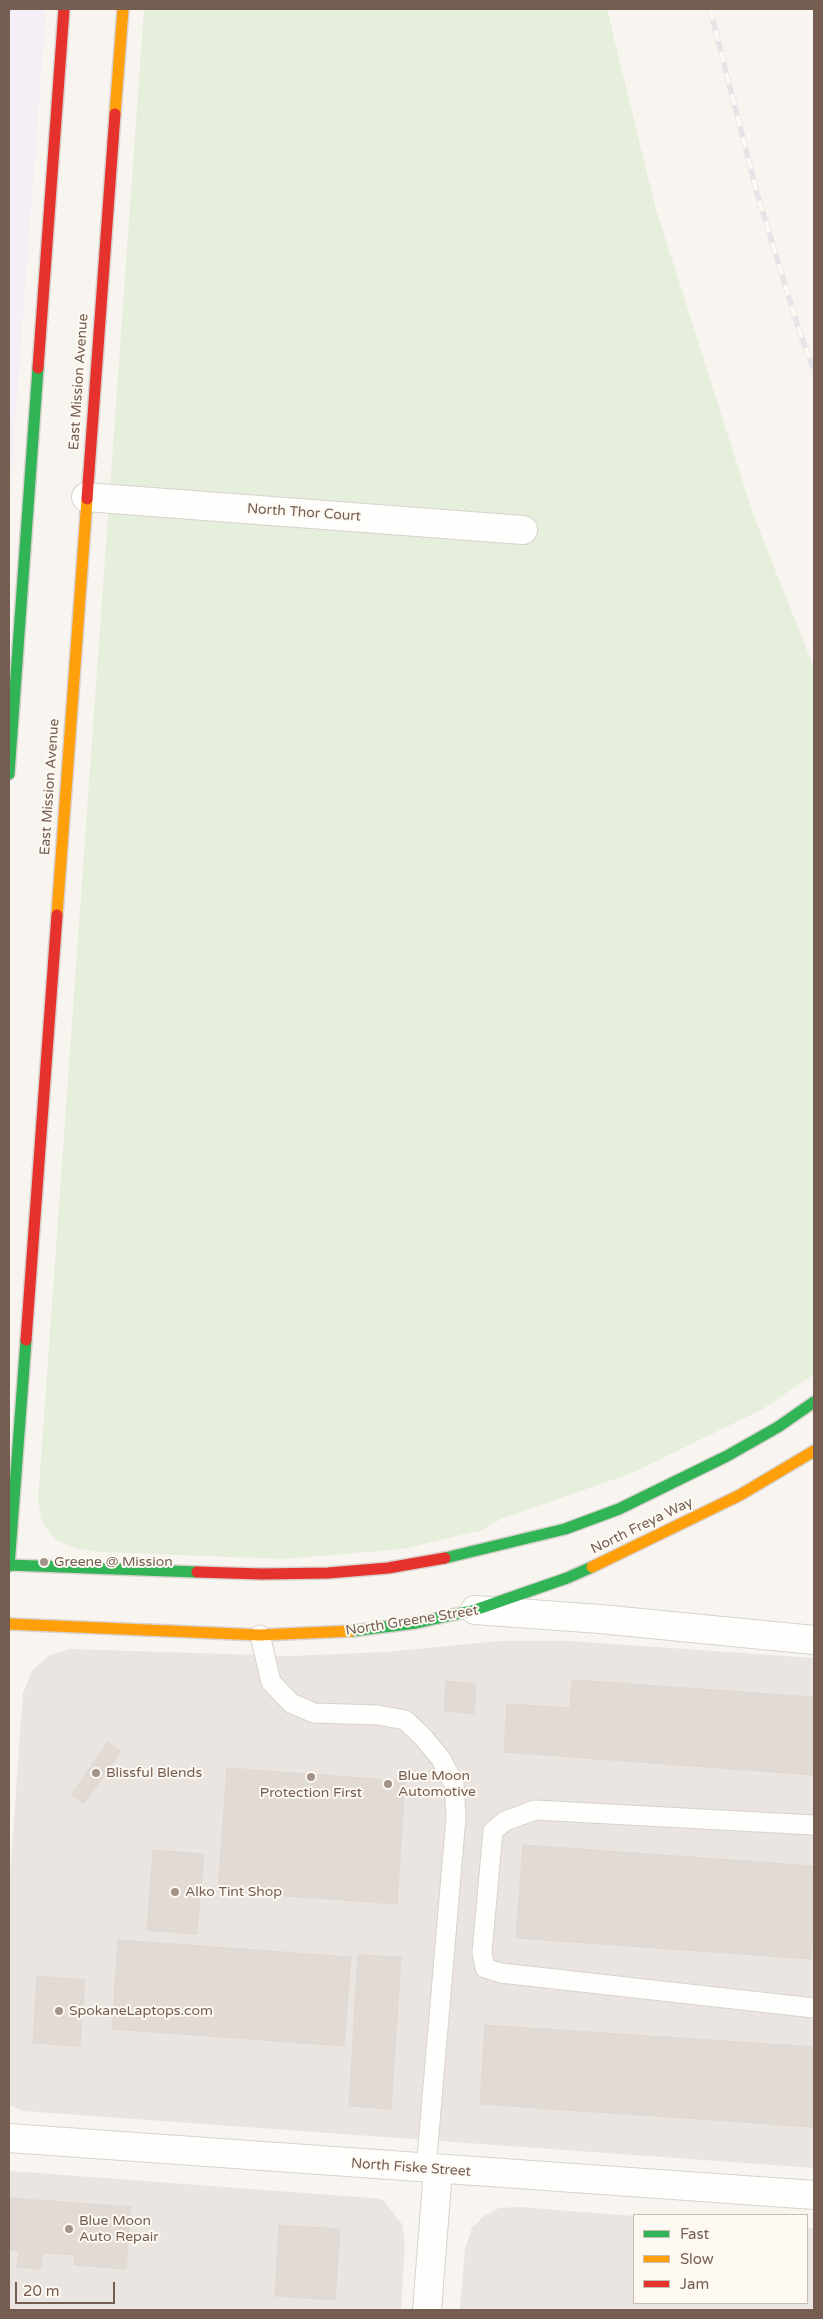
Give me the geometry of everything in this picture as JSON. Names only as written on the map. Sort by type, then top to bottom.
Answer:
[{"type":"main road","points":[[9,774],[64,9]]},
{"type":"main road","name":"East Mission Avenue","points":[[9,1566],[123,9]]},
{"type":"main road","name":"North Freya Way","points":[[9,1566],[262,1574],[328,1573],[388,1568],[478,1552],[565,1530],[620,1510],[770,1432],[814,1402]]},
{"type":"main road","name":"North Freya Way","points":[[475,1610],[567,1578],[693,1519],[740,1495],[814,1451]]},
{"type":"main road","name":"North Greene Street","points":[[9,1624],[260,1635],[361,1631],[416,1623],[475,1610]]},
{"type":"street","name":"North Thor Court","points":[[86,497],[523,530]]},
{"type":"street","name":"North Greene Street","points":[[475,1610],[600,1619],[814,1640]]},
{"type":"street","name":"North Fiske Street","points":[[9,2138],[432,2170],[814,2195]]},
{"type":"street","points":[[427,2310],[432,2170]]},
{"type":"lane","points":[[260,1635],[271,1682],[291,1703],[314,1713],[378,1715],[406,1720],[441,1759],[454,1784],[456,1817],[432,2170]]},
{"type":"lane","points":[[814,1825],[535,1810],[505,1821],[494,1831],[482,1952],[485,1968],[501,1973],[814,2008]]},
{"type":"shaded area","points":[[9,9],[46,9],[9,505]]},
{"type":"shaded area","points":[[499,1641],[570,1641],[814,1658],[814,2168],[23,2111],[9,2105],[9,1890],[23,1693],[32,1671],[49,1655],[71,1649],[290,1656],[386,1652]]},
{"type":"shaded area","points":[[9,2172],[383,2200],[402,2224],[405,2244],[401,2310],[9,2310]]},
{"type":"shaded area","points":[[520,2207],[633,2216],[633,2304],[808,2304],[808,2228],[814,2229],[814,2310],[460,2310],[465,2249],[472,2228],[484,2216],[499,2208]]},
{"type":"green space","points":[[144,9],[607,9],[655,206],[753,514],[814,668],[814,1374],[763,1409],[632,1473],[501,1519],[482,1530],[403,1549],[283,1559],[101,1552],[77,1549],[56,1540],[42,1522],[38,1501]]},
{"type":"building","points":[[572,1680],[814,1697],[814,1775],[504,1752],[507,1704],[570,1708]]},
{"type":"building","points":[[446,1681],[476,1684],[474,1714],[444,1711]]},
{"type":"building","name":"Blissful Blends","points":[[108,1742],[121,1751],[84,1804],[71,1795]]},
{"type":"building","points":[[227,1768],[405,1781],[397,1904],[218,1891]]},
{"type":"building","points":[[523,1845],[814,1866],[811,1959],[516,1938]]},
{"type":"building","name":"Alko Tint Shop","points":[[153,1850],[204,1854],[197,1934],[147,1930]]},
{"type":"building","points":[[118,1940],[351,1957],[344,2046],[112,2029]]},
{"type":"building","points":[[358,1955],[401,1957],[391,2109],[349,2106]]},
{"type":"building","name":"SpokaneLaptops.com","points":[[37,1976],[85,1980],[80,2046],[33,2043]]},
{"type":"building","points":[[485,2025],[814,2047],[814,2127],[480,2104]]},
{"type":"building","name":"Blue Moon Auto Repair","points":[[9,2198],[131,2207],[126,2269],[74,2265],[75,2255],[42,2253],[41,2269],[17,2267],[19,2251],[9,2250]]},
{"type":"building","points":[[279,2225],[340,2229],[335,2300],[275,2296]]},
{"type":"railway","points":[[710,9],[757,193],[798,327],[814,371]]},
{"type":"traffic: fast","points":[[9,774],[38,368]]},
{"type":"traffic: fast","points":[[9,1566],[26,1340]]},
{"type":"traffic: fast","points":[[445,1558],[565,1529],[619,1509],[727,1456],[778,1427],[814,1402]]},
{"type":"traffic: fast","points":[[9,1565],[197,1572]]},
{"type":"traffic: fast","points":[[352,1631],[416,1623],[475,1610],[567,1578],[592,1567]]},
{"type":"traffic: slow","points":[[115,114],[123,9]]},
{"type":"traffic: slow","points":[[57,915],[87,499]]},
{"type":"traffic: slow","points":[[592,1567],[740,1495],[814,1451]]},
{"type":"traffic: slow","points":[[9,1624],[260,1635],[352,1631]]},
{"type":"traffic: jam","points":[[38,368],[64,9]]},
{"type":"traffic: jam","points":[[87,499],[115,114]]},
{"type":"traffic: jam","points":[[26,1340],[57,915]]},
{"type":"traffic: jam","points":[[197,1572],[262,1574],[328,1573],[388,1568],[445,1558]]},
{"type":"place","name":"Greene @ Mission","points":[[44,1562]]},
{"type":"place","name":"Blissful Blends","points":[[96,1773]]},
{"type":"place","name":"Protection First","points":[[311,1777]]},
{"type":"place","name":"Blue Moon Automotive","points":[[388,1784]]},
{"type":"place","name":"Alko Tint Shop","points":[[175,1892]]},
{"type":"place","name":"SpokaneLaptops.com","points":[[59,2011]]},
{"type":"place","name":"Blue Moon Auto Repair","points":[[69,2229]]}]
